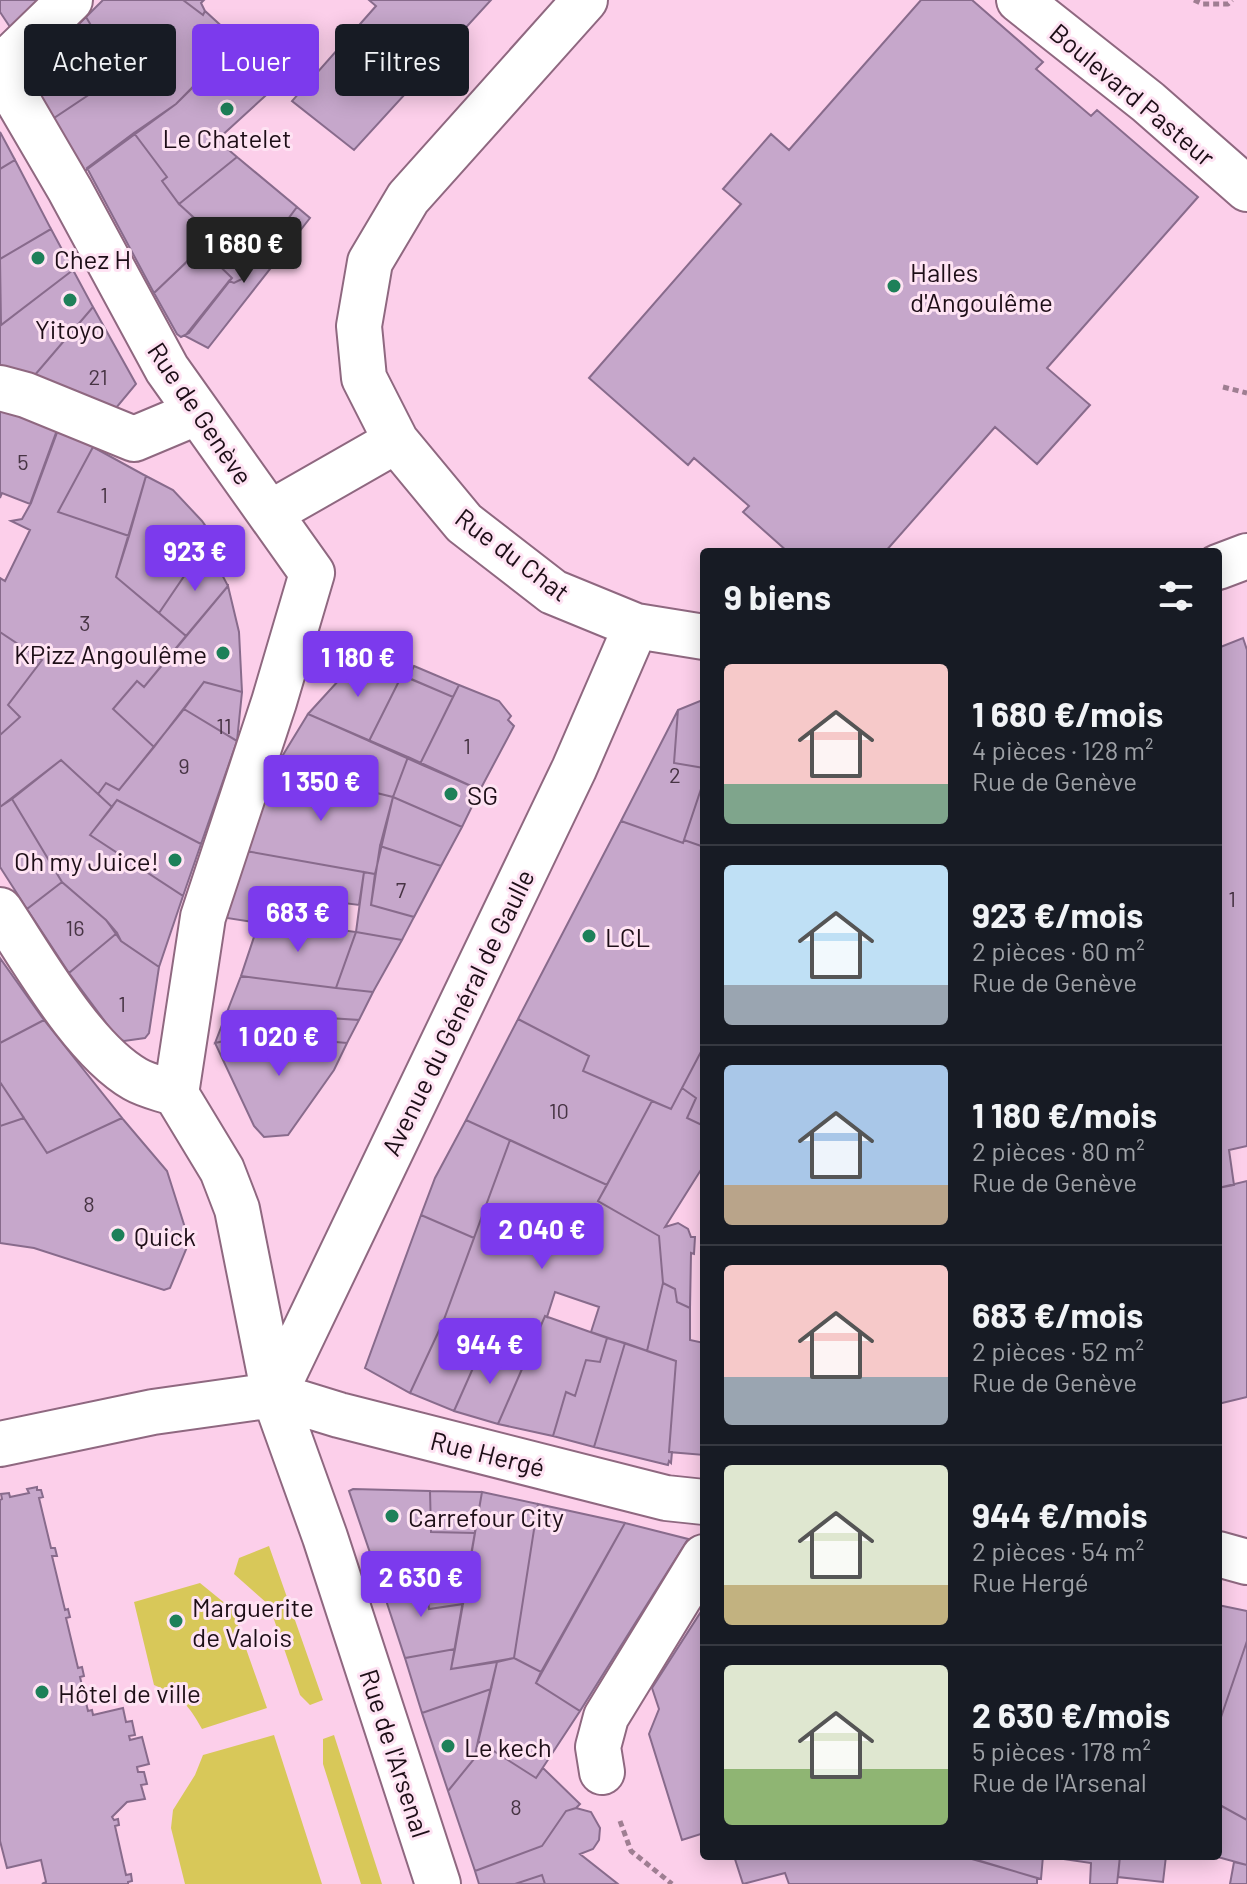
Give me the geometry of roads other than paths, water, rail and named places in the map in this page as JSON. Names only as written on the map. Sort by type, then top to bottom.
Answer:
[{"type":"street","points":[[0,69],[70,0]]},
{"type":"street","name":"Rue du Chat","points":[[585,0],[408,198],[370,262],[359,326],[364,378],[396,441],[464,523],[553,592],[636,626],[700,636]]},
{"type":"street","name":"Boulevard Pasteur","points":[[1019,0],[1148,102],[1247,189]]},
{"type":"street","name":"Rue de Genève","points":[[0,69],[167,369],[312,573],[274,702],[203,917],[176,1094]]},
{"type":"street","points":[[0,388],[26,395],[134,439],[196,413]]},
{"type":"street","points":[[270,513],[396,441]]},
{"type":"street","points":[[1222,565],[1247,556]]},
{"type":"street","name":"Avenue du Général de Gaulle","points":[[274,1395],[574,769],[636,626]]},
{"type":"street","points":[[0,910],[52,989],[103,1055],[137,1080],[176,1094]]},
{"type":"street","name":"Rue de l'Arsenal","points":[[176,1094],[222,1170],[237,1209],[274,1395],[325,1537],[438,1884]]},
{"type":"street","points":[[0,1444],[153,1412],[274,1395]]},
{"type":"street","name":"Rue Hergé","points":[[274,1395],[339,1415],[666,1498],[700,1502]]},
{"type":"street","points":[[1222,1555],[1247,1562]]},
{"type":"street","points":[[602,1772],[598,1747],[606,1717],[700,1564]]},
{"type":"place","name":"Le Chatelet","points":[[227,109]]},
{"type":"place","name":"Chez H","points":[[38,258]]},
{"type":"place","name":"Halles d'Angoulême","points":[[894,286]]},
{"type":"place","name":"Yitoyo","points":[[70,300]]},
{"type":"place","name":"KPizz Angoulême","points":[[223,653]]},
{"type":"place","name":"SG","points":[[451,794]]},
{"type":"place","name":"Oh my Juice!","points":[[175,860]]},
{"type":"place","name":"LCL","points":[[589,936]]},
{"type":"place","name":"Quick","points":[[118,1235]]},
{"type":"place","name":"Carrefour City","points":[[392,1516]]},
{"type":"place","name":"Marguerite de Valois","points":[[176,1621]]},
{"type":"place","name":"Hôtel de ville","points":[[42,1692]]},
{"type":"place","name":"Le kech","points":[[448,1746]]}]
